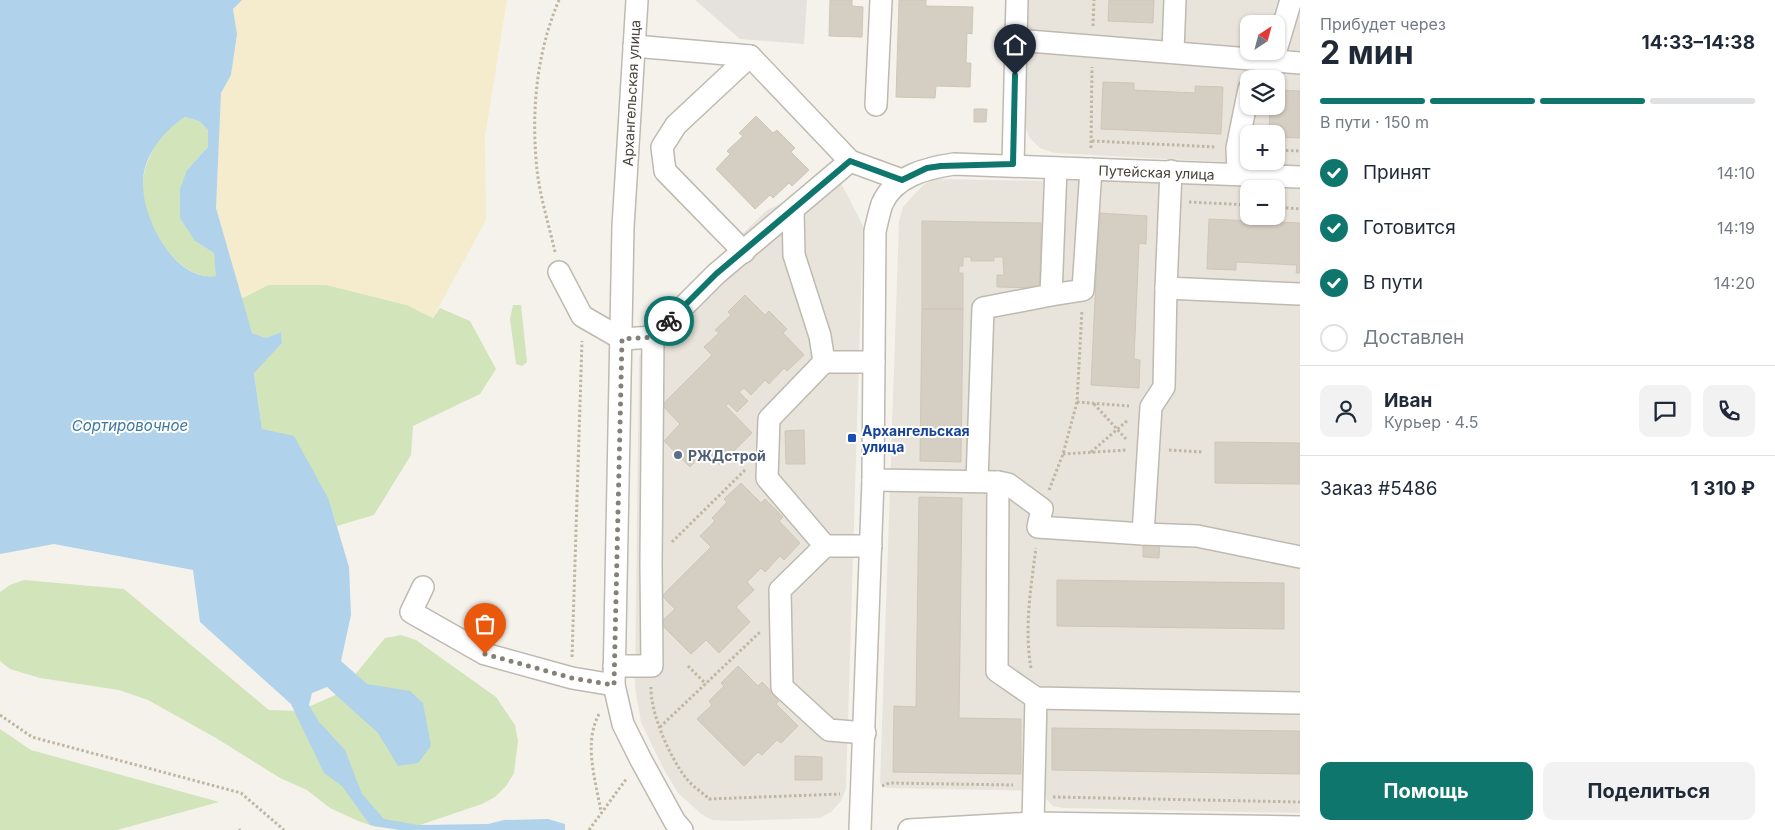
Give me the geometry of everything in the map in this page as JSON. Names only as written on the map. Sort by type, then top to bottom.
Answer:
[{"type":"street","name":"Архангельская улица","points":[[637,0],[623,227],[618,574],[614,676],[623,724],[640,760],[675,822],[682,830]]},
{"type":"street","points":[[876,106],[882,0]]},
{"type":"street","points":[[860,830],[863,794],[873,480],[875,231],[883,203],[902,180],[927,168],[945,165],[1013,164],[1017,0]]},
{"type":"street","points":[[1173,51],[1175,0]]},
{"type":"street","points":[[1285,15],[1291,0]]},
{"type":"street","points":[[1016,40],[1240,57]]},
{"type":"street","points":[[634,46],[750,56],[850,161],[902,180]]},
{"type":"street","points":[[744,252],[665,171],[662,147],[676,124],[750,56]]},
{"type":"street","points":[[1266,60],[1300,63]]},
{"type":"street","points":[[1238,173],[1237,148],[1244,115]]},
{"type":"street","points":[[559,272],[582,316],[622,339],[653,337],[716,274],[850,161]]},
{"type":"street","name":"Путейская улица","points":[[1013,164],[1056,168],[1238,173],[1300,177]]},
{"type":"street","points":[[1051,295],[1056,168]]},
{"type":"street","points":[[1091,169],[1083,290],[983,308],[988,481],[997,671],[1036,698],[1300,703]]},
{"type":"street","points":[[1142,534],[1147,407],[1164,387],[1171,171]]},
{"type":"street","points":[[793,210],[794,254],[820,336],[824,362]]},
{"type":"street","points":[[1166,288],[1300,294]]},
{"type":"street","points":[[423,587],[411,612],[485,654],[572,678],[614,676],[652,666],[653,337]]},
{"type":"street","points":[[826,546],[767,478],[769,418],[824,362],[874,362]]},
{"type":"street","points":[[873,480],[988,481],[1008,484],[1040,518],[1142,534],[1197,536],[1300,557]]},
{"type":"street","points":[[865,733],[829,730],[782,687],[780,590],[826,546],[871,546]]},
{"type":"street","points":[[618,574],[651,569]]},
{"type":"street","points":[[1033,823],[1036,698]]},
{"type":"street","points":[[909,830],[1033,823],[1300,826]]},
{"type":"path","points":[[558,0],[542,56],[533,110],[537,171],[559,272]]},
{"type":"path","points":[[1091,169],[1094,0]]},
{"type":"path","points":[[1092,141],[1237,148]]},
{"type":"path","points":[[1285,150],[1300,151]]},
{"type":"path","points":[[1170,201],[1240,205]]},
{"type":"path","points":[[1285,207],[1300,208]]},
{"type":"path","points":[[1036,698],[1029,655],[1031,587],[1040,518],[1063,454],[1078,402],[1083,290]]},
{"type":"path","points":[[572,678],[582,316]]},
{"type":"path","points":[[1078,402],[1147,407]]},
{"type":"path","points":[[1094,403],[1130,443]]},
{"type":"path","points":[[1092,452],[1147,407]]},
{"type":"path","points":[[651,569],[768,447]]},
{"type":"path","points":[[660,727],[781,612]]},
{"type":"path","points":[[652,666],[651,693],[654,711],[660,727],[687,780],[710,799],[863,794],[889,783],[1300,802]]},
{"type":"path","points":[[688,666],[706,684]]},
{"type":"path","points":[[601,812],[591,752],[595,721],[614,676]]},
{"type":"path","points":[[0,715],[32,737],[241,793],[284,830]]},
{"type":"path","points":[[589,830],[640,760]]},
{"type":"shaded area","points":[[695,0],[807,0],[804,44],[740,39]]},
{"type":"shaded area","points":[[1029,0],[1300,0],[1300,166],[1285,165],[1285,125],[1240,125],[1240,163],[1054,153],[1040,148],[1029,137],[1024,122]]},
{"type":"shaded area","points":[[1097,175],[1240,183],[1240,225],[1285,225],[1285,185],[1300,186],[1300,813],[1063,808],[1053,806],[1046,799],[1043,791],[887,788],[880,783],[899,221],[903,207],[923,185],[935,179],[1054,181]]},
{"type":"shaded area","points":[[838,177],[863,226],[846,789],[841,801],[831,812],[820,818],[712,820],[701,814],[678,793],[664,770],[641,722],[635,688],[639,357],[656,317],[767,210]]},
{"type":"green space","points":[[185,117],[199,121],[208,130],[208,147],[187,170],[195,241],[214,253],[217,276],[202,275],[188,269],[175,258],[163,245],[154,229],[143,197],[144,175],[154,148],[166,130]]},
{"type":"green space","points":[[268,285],[327,285],[407,305],[433,318],[440,308],[470,321],[496,369],[480,394],[413,426],[411,455],[374,515],[337,526],[329,500],[262,429],[254,372],[282,343],[281,332],[266,338],[252,333],[241,299]]},
{"type":"green space","points":[[513,305],[521,305],[527,362],[522,366],[516,364],[510,319]]},
{"type":"green space","points":[[24,580],[124,589],[269,710],[299,711],[340,693],[385,638],[401,635],[416,640],[496,697],[515,725],[518,741],[514,773],[506,786],[495,797],[482,804],[408,829],[376,827],[358,821],[330,808],[307,790],[280,778],[216,738],[148,700],[119,690],[40,678],[10,669],[0,661],[0,592],[10,585]]},
{"type":"green space","points":[[0,729],[31,750],[219,802],[117,830],[0,830]]},
{"type":"sand","points":[[242,0],[507,0],[485,136],[486,220],[433,318],[407,305],[327,285],[268,285],[241,299],[216,208],[221,93],[231,75],[237,34],[233,9]]},
{"type":"water","name":"Сортировочное","points":[[0,0],[242,0],[233,9],[237,34],[231,75],[221,93],[216,208],[252,333],[266,338],[281,332],[282,343],[254,373],[262,429],[294,436],[329,500],[349,567],[351,615],[341,661],[367,684],[410,691],[423,703],[431,746],[418,763],[398,766],[378,733],[327,687],[312,693],[309,705],[319,722],[345,750],[362,794],[384,819],[418,825],[488,824],[504,820],[548,819],[565,824],[565,830],[399,830],[370,825],[342,786],[324,773],[291,704],[200,622],[193,570],[54,544],[0,554]],"holes":[[[185,117],[199,121],[208,130],[208,147],[187,170],[180,189],[180,218],[195,241],[214,253],[216,276],[201,275],[187,269],[175,259],[155,230],[144,198],[144,173],[151,154],[162,136]]]},
{"type":"building","points":[[830,0],[852,0],[852,6],[863,7],[862,37],[829,36]]},
{"type":"building","points":[[899,0],[926,0],[926,6],[973,7],[972,34],[967,33],[966,63],[971,63],[970,87],[936,86],[935,98],[896,97]]},
{"type":"building","points":[[1109,0],[1154,0],[1153,23],[1108,21]]},
{"type":"building","points":[[1103,82],[1134,83],[1134,90],[1195,93],[1195,86],[1223,87],[1221,134],[1101,129]]},
{"type":"building","points":[[1285,90],[1300,91],[1300,138],[1285,137],[1285,125],[1269,125],[1270,115],[1285,115]]},
{"type":"building","points":[[974,109],[987,109],[986,122],[974,122]]},
{"type":"building","points":[[756,116],[773,133],[777,130],[795,148],[791,152],[809,170],[792,186],[789,183],[773,198],[770,195],[755,209],[716,169],[730,154],[727,151],[743,136],[739,133]]},
{"type":"building","points":[[1099,213],[1147,216],[1146,244],[1139,243],[1134,359],[1140,360],[1139,388],[1091,385]]},
{"type":"building","points":[[1209,219],[1240,220],[1240,225],[1300,223],[1300,273],[1296,273],[1297,265],[1236,262],[1236,270],[1207,269]]},
{"type":"building","points":[[922,221],[1041,223],[1040,288],[997,287],[997,275],[1004,275],[1003,257],[994,257],[994,261],[971,261],[971,257],[963,257],[963,266],[959,266],[959,273],[963,273],[963,309],[922,309]]},
{"type":"building","points":[[745,295],[765,315],[769,311],[787,329],[783,333],[804,355],[787,371],[784,368],[769,384],[765,380],[751,395],[744,388],[739,392],[748,401],[737,412],[728,403],[726,406],[752,433],[720,465],[706,450],[690,467],[664,441],[680,424],[662,405],[712,355],[704,347],[719,333],[715,330],[731,315],[728,312]]},
{"type":"building","points":[[922,309],[963,309],[961,462],[920,461]]},
{"type":"building","points":[[804,430],[805,464],[786,464],[785,431]]},
{"type":"building","points":[[1215,442],[1300,443],[1300,484],[1215,483]]},
{"type":"building","points":[[741,483],[761,503],[765,499],[783,517],[779,521],[800,543],[784,560],[780,556],[765,572],[761,568],[747,582],[754,590],[736,607],[750,622],[719,653],[706,640],[691,654],[660,623],[675,609],[662,596],[711,547],[700,536],[715,521],[712,518],[727,502],[724,499]]},
{"type":"building","points":[[919,497],[962,498],[959,718],[1021,719],[1021,774],[893,772],[894,706],[916,707]]},
{"type":"building","points":[[1143,539],[1160,539],[1159,558],[1143,557]]},
{"type":"building","points":[[1057,580],[1284,583],[1284,629],[1057,626]]},
{"type":"building","points":[[738,666],[758,686],[762,682],[780,700],[776,704],[798,726],[781,743],[777,740],[762,755],[758,752],[744,766],[697,719],[712,705],[709,701],[724,686],[721,683]]},
{"type":"building","points":[[1052,728],[1300,731],[1300,774],[1052,770]]},
{"type":"building","points":[[795,756],[822,757],[822,780],[795,780]]},
{"type":"way so far","points":[[485,654],[572,678],[614,685],[622,339],[653,337],[669,321]]},
{"type":"place","name":"Архангельская улица","points":[[852,438]]},
{"type":"place","name":"РЖДстрой","points":[[678,455]]},
{"type":"route","points":[[669,321],[716,274],[850,161],[902,180],[927,168],[954,164],[1013,164],[1015,75]]}]
